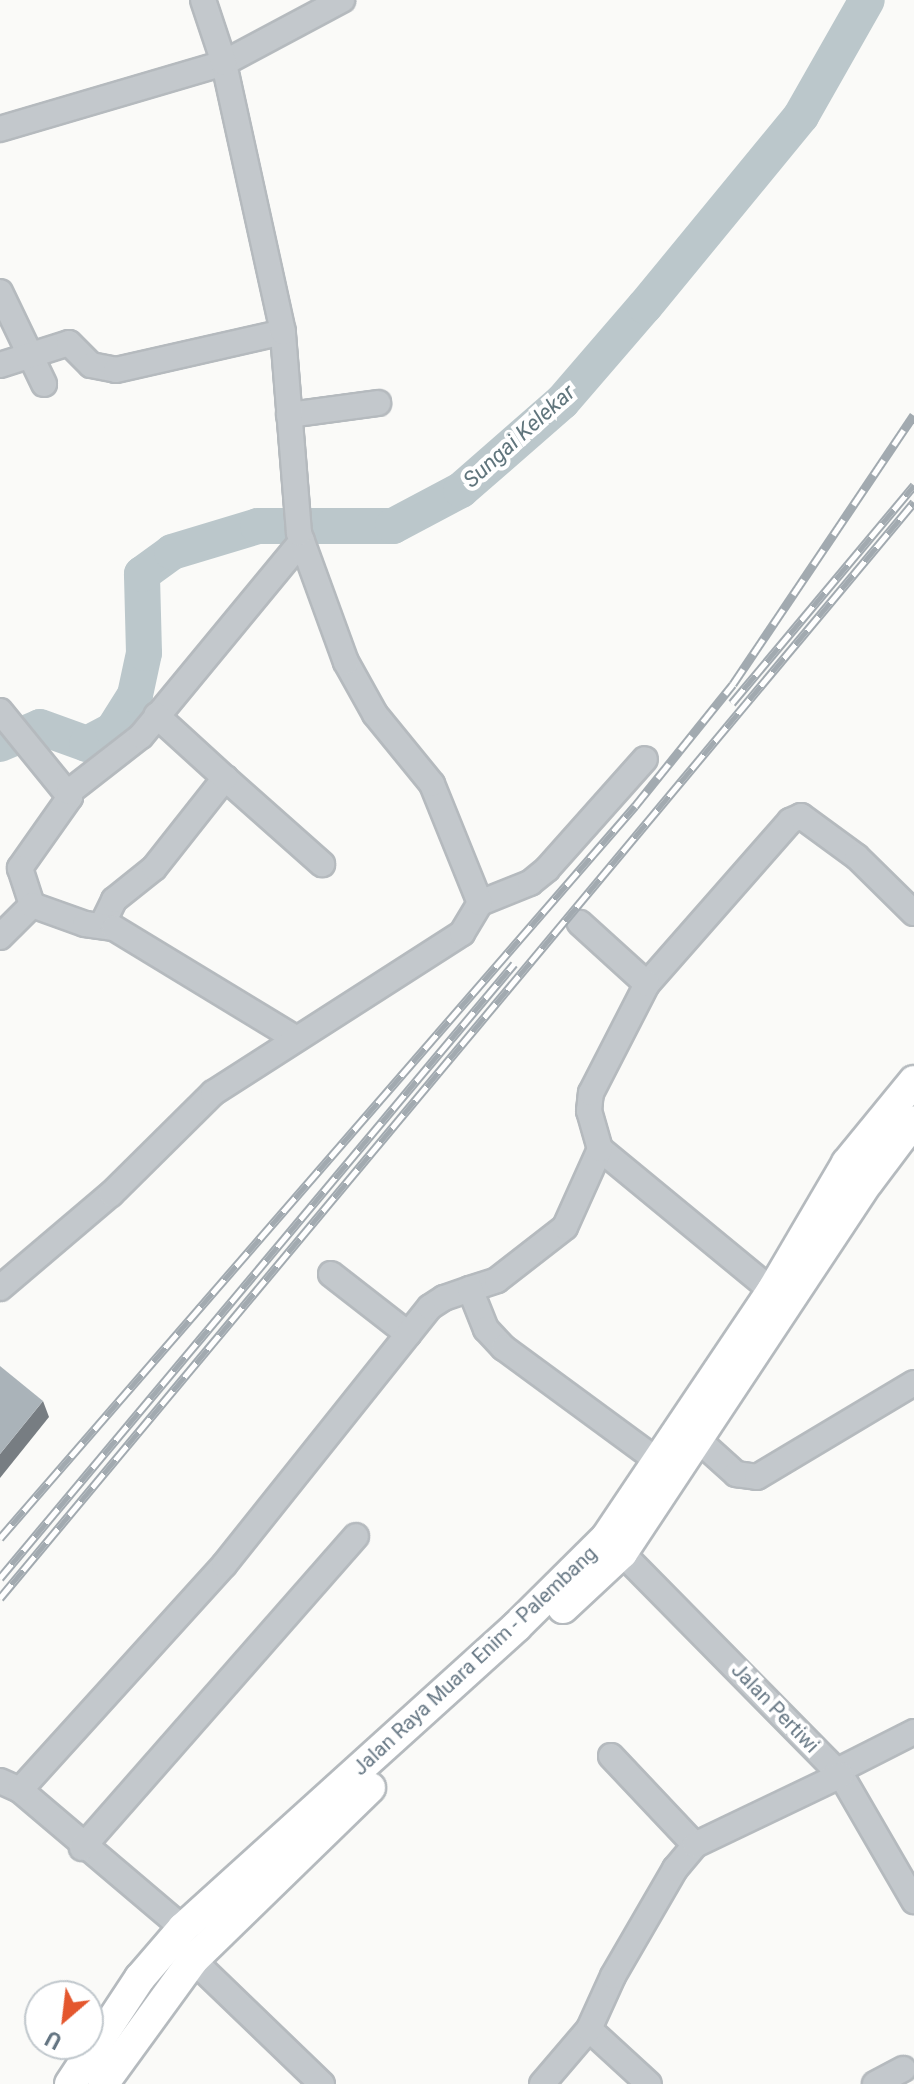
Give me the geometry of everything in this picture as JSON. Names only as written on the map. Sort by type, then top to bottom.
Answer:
[{"type":"main road","name":"Jalan Raya Muara Enim - Palembang","points":[[783,1295],[847,1163],[914,1081]]},
{"type":"main road","name":"Jalan Raya Muara Enim - Palembang","points":[[103,2084],[193,1960],[262,1888],[614,1545],[783,1295],[914,1121]]},
{"type":"main road","name":"Jalan Raya Muara Enim - Palembang","points":[[70,2084],[140,1978],[183,1928],[517,1626],[614,1545]]},
{"type":"street","points":[[203,0],[224,63],[283,332],[300,537],[346,662],[375,714],[432,784],[480,903]]},
{"type":"street","points":[[0,129],[224,63],[342,0]]},
{"type":"street","points":[[0,292],[44,384]]},
{"type":"street","points":[[0,365],[28,353],[69,343],[91,365],[108,371],[283,332]]},
{"type":"street","points":[[289,415],[378,403]]},
{"type":"street","points":[[32,905],[20,868],[67,806],[69,792],[141,736],[300,537]]},
{"type":"street","points":[[156,715],[322,864]]},
{"type":"street","points":[[6,718],[69,792]]},
{"type":"street","points":[[0,1288],[111,1194],[213,1093],[462,933],[480,903],[530,883],[547,869],[645,759]]},
{"type":"street","points":[[102,925],[114,900],[154,868],[225,778]]},
{"type":"street","points":[[783,1295],[600,1149],[589,1111],[591,1093],[647,984],[790,821],[801,816],[857,857],[914,913]]},
{"type":"street","points":[[32,905],[114,928],[295,1038]]},
{"type":"street","points":[[0,937],[32,905]]},
{"type":"street","points":[[580,923],[647,984]]},
{"type":"street","points":[[183,1928],[8,1787],[224,1565],[430,1307],[497,1280],[565,1227],[600,1149]]},
{"type":"street","points":[[331,1274],[408,1334]]},
{"type":"street","points":[[470,1289],[486,1329],[504,1348],[668,1468]]},
{"type":"street","points":[[692,1433],[736,1474],[757,1477],[914,1383]]},
{"type":"street","points":[[82,1848],[356,1536]]},
{"type":"street","name":"Jalan Pertiwi","points":[[614,1545],[839,1773],[914,1901]]},
{"type":"street","points":[[542,2084],[589,2029],[620,1962],[675,1869],[695,1845],[914,1732]]},
{"type":"street","points":[[611,1756],[695,1845]]},
{"type":"street","points":[[193,1960],[322,2084]]},
{"type":"street","points":[[589,2029],[649,2084]]},
{"type":"street","points":[[875,2084],[903,2069]]},
{"type":"building","points":[[0,1366],[43,1401],[0,1454]]},
{"type":"waterway","name":"Sungai Kelekar","points":[[0,744],[40,727],[87,744],[113,730],[135,695],[144,653],[142,574],[172,552],[258,526],[393,526],[461,490],[562,402],[645,306],[801,116],[867,0]]},
{"type":"railway","points":[[0,1538],[635,806],[733,684],[914,415]]},
{"type":"railway","points":[[732,703],[914,485]]},
{"type":"railway","points":[[0,1598],[914,502]]},
{"type":"railway","points":[[0,1578],[514,964]]}]
